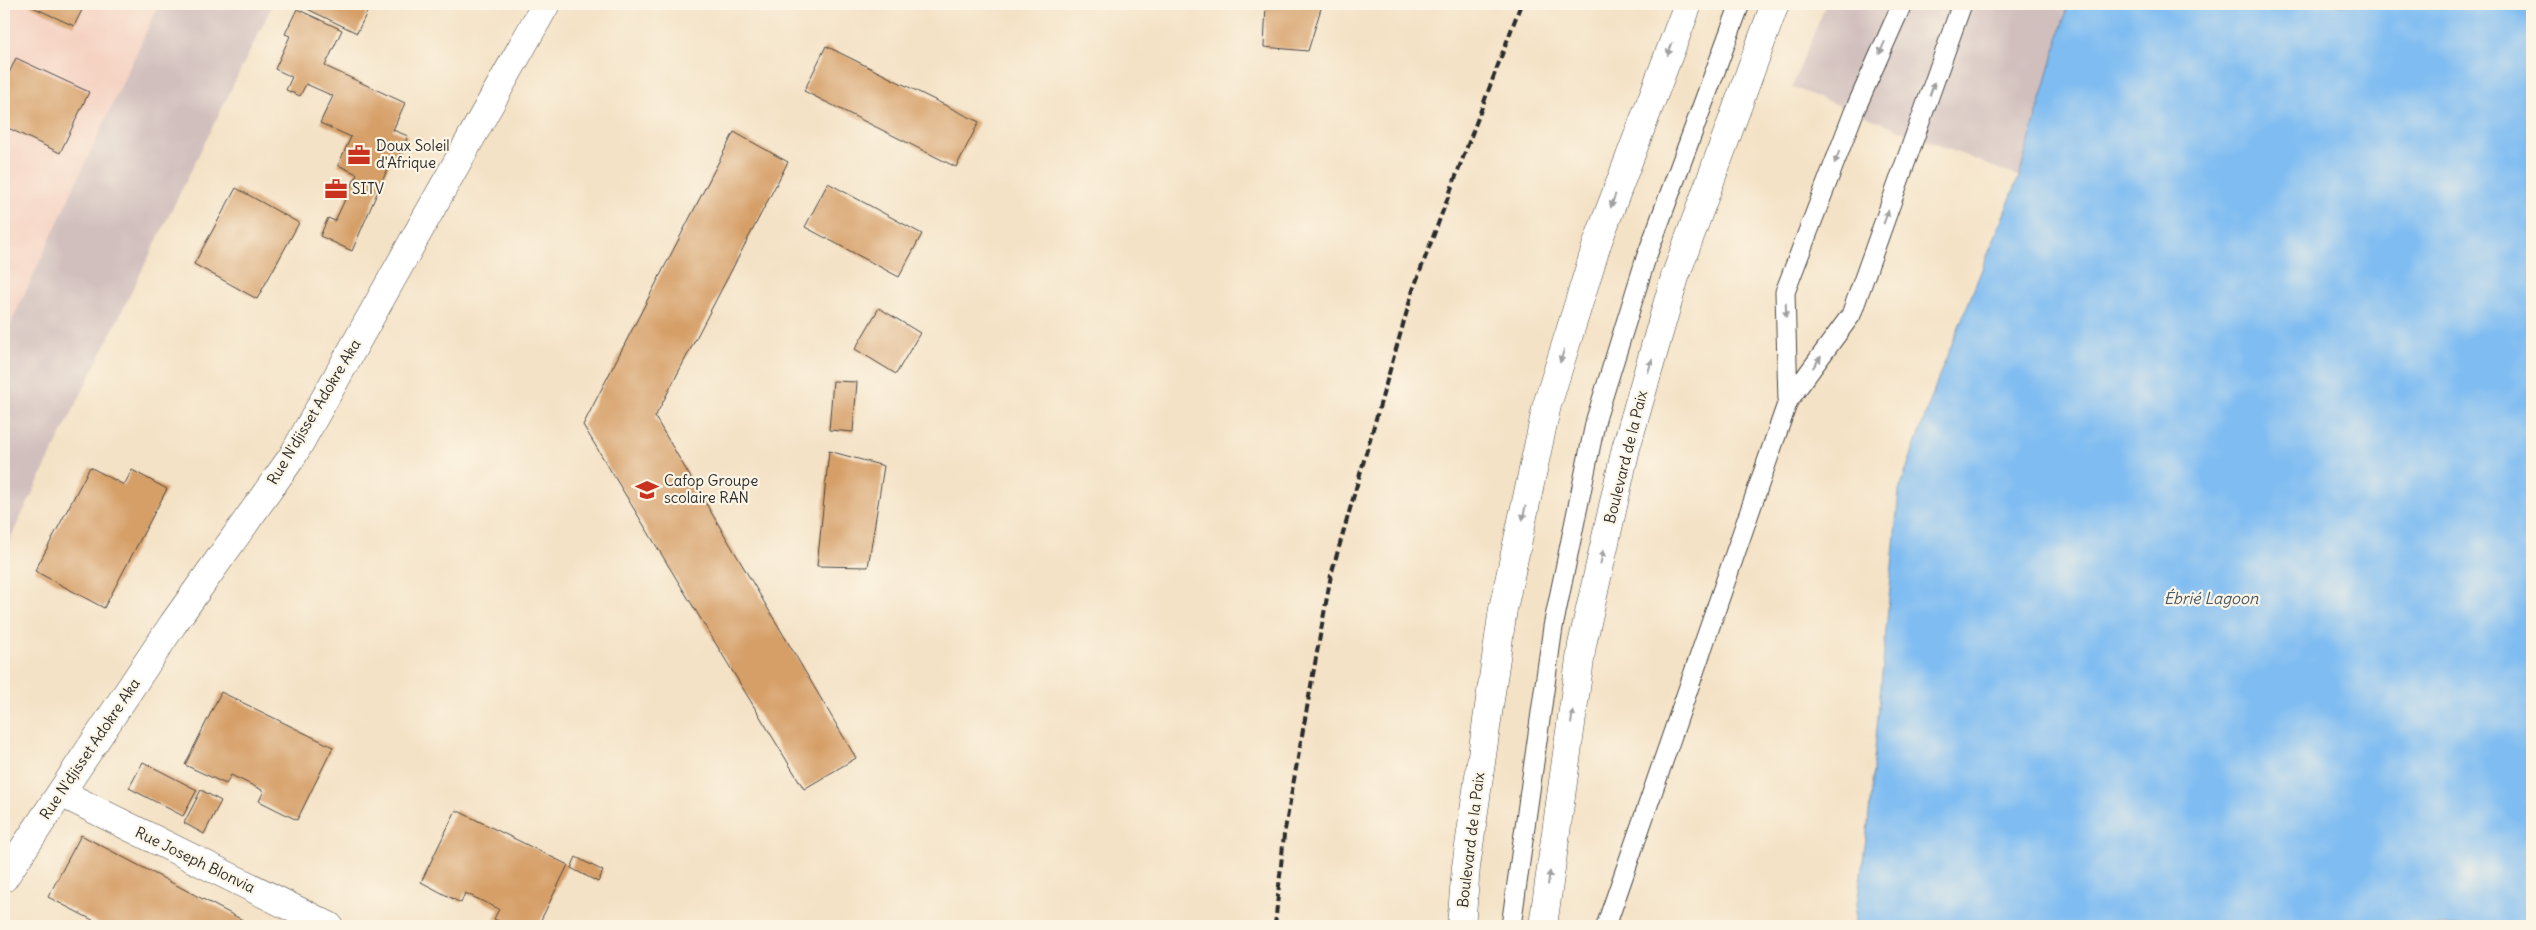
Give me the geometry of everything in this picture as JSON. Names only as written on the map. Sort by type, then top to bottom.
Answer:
[{"type":"main road","name":"Rue N'djisset Adokre Aka","points":[[4,878],[174,624],[292,457],[546,4]]},
{"type":"main road","name":"Boulevard de la Paix","points":[[1461,926],[1466,867],[1503,609],[1547,405],[1598,241],[1688,4]]},
{"type":"main road","name":"Boulevard de la Paix","points":[[1543,926],[1582,645],[1626,448],[1675,277],[1775,4]]},
{"type":"main road","name":"Rue Joseph Blonvia","points":[[61,794],[329,926]]},
{"type":"lane","points":[[1511,926],[1553,627],[1596,419],[1646,258],[1740,4]]},
{"type":"lane","points":[[1788,402],[1785,292],[1854,112],[1902,4]]},
{"type":"lane","points":[[1606,926],[1788,402],[1850,315],[1962,4]]},
{"type":"shaded area","points":[[4,4],[159,4],[4,338]]},
{"type":"shaded area","points":[[159,4],[273,4],[4,551],[4,338]]},
{"type":"shaded area","points":[[1826,4],[2068,4],[2019,177],[1792,87]]},
{"type":"water","name":"Ébrié Lagoon","points":[[2068,4],[2532,4],[2532,926],[1854,926],[1868,824],[1899,491],[1939,376],[2019,177]]},
{"type":"building","points":[[26,4],[85,4],[74,26]]},
{"type":"building","points":[[297,4],[371,4],[357,33]]},
{"type":"building","points":[[1266,4],[1322,5],[1308,51],[1264,47]]},
{"type":"building","points":[[297,9],[342,30],[325,66],[405,103],[393,130],[408,136],[395,163],[391,161],[352,251],[320,236],[328,218],[335,221],[357,174],[338,165],[351,137],[320,123],[333,96],[306,84],[300,96],[286,90],[292,77],[275,69],[290,36],[285,34]]},
{"type":"building","points":[[826,46],[979,122],[956,167],[804,91]]},
{"type":"building","points":[[16,58],[89,92],[60,153],[4,126],[4,84]]},
{"type":"building","points":[[734,132],[788,162],[655,417],[856,758],[804,789],[583,425]]},
{"type":"building","points":[[828,183],[922,234],[899,277],[805,227]]},
{"type":"building","points":[[236,188],[299,223],[257,299],[194,264]]},
{"type":"building","points":[[879,308],[920,333],[896,374],[855,349]]},
{"type":"building","points":[[833,381],[857,382],[853,432],[829,430]]},
{"type":"building","points":[[829,451],[884,466],[868,567],[817,566]]},
{"type":"building","points":[[90,467],[124,485],[132,470],[167,489],[104,608],[35,571]]},
{"type":"building","points":[[221,692],[333,747],[297,820],[259,801],[264,791],[231,775],[226,784],[185,765]]},
{"type":"building","points":[[143,762],[197,790],[183,816],[129,788]]},
{"type":"building","points":[[201,790],[221,801],[204,834],[184,823]]},
{"type":"building","points":[[456,810],[568,865],[538,926],[509,926],[494,919],[499,909],[465,893],[461,903],[421,882]]},
{"type":"building","points":[[81,835],[254,926],[104,926],[48,897]]},
{"type":"building","points":[[576,857],[603,871],[598,882],[571,868]]},
{"type":"railway","points":[[1275,926],[1284,835],[1331,575],[1413,290],[1521,4]]},
{"type":"place","name":"Doux Soleil d'Afrique","points":[[359,155]]},
{"type":"place","name":"SITV","points":[[336,189]]},
{"type":"place","name":"Cafop Groupe scolaire RAN","points":[[647,490]]}]
